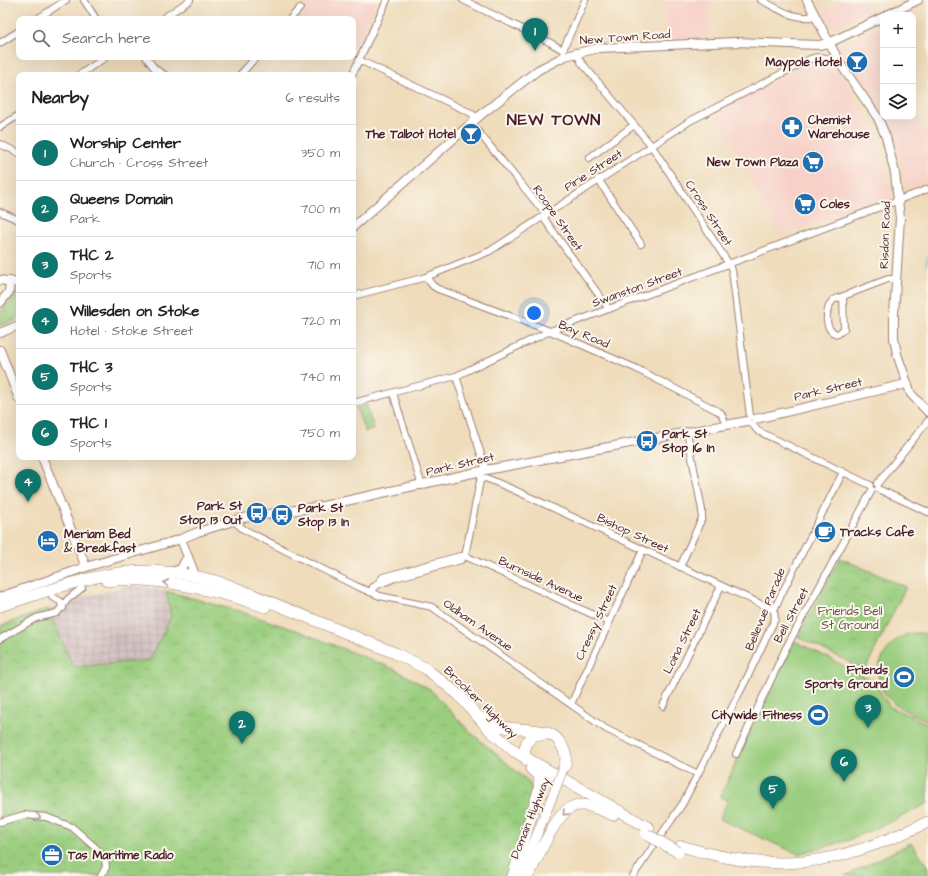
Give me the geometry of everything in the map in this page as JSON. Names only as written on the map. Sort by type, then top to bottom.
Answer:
[{"type":"highway","name":"Brooker Highway","points":[[0,606],[99,575],[138,571],[190,574],[231,586],[409,659],[436,676],[466,702],[501,740],[529,764],[680,849],[728,867],[765,873],[800,872],[828,866],[928,822]]},
{"type":"highway","points":[[190,574],[191,582],[218,593]]},
{"type":"highway","name":"Brooker Highway","points":[[0,613],[99,582],[126,579],[174,584],[218,593],[262,606],[393,659],[422,674],[445,691],[495,744],[613,815],[648,831]]},
{"type":"highway","points":[[466,702],[485,719],[494,724],[514,729],[538,730],[550,734],[561,744],[564,751],[566,760],[563,769]]},
{"type":"highway","points":[[513,876],[539,790],[540,777],[529,764],[524,752],[530,738],[534,735],[545,735],[554,741],[560,750],[563,769]]},
{"type":"highway","points":[[528,876],[565,811],[572,807],[585,805],[613,815]]},
{"type":"highway","points":[[857,862],[928,829]]},
{"type":"highway","points":[[680,849],[700,863]]},
{"type":"main road","name":"Domain Highway","points":[[520,876],[563,769]]},
{"type":"street","points":[[42,16],[66,0]]},
{"type":"street","points":[[84,0],[94,16]]},
{"type":"street","points":[[166,16],[190,0]]},
{"type":"street","points":[[353,72],[387,0]]},
{"type":"street","points":[[463,0],[549,42],[564,53],[585,0]]},
{"type":"street","points":[[761,0],[796,17],[807,18],[815,16]]},
{"type":"street","name":"Risdon Road","points":[[807,0],[841,65],[878,118],[892,159],[899,201],[900,218],[894,338],[906,384],[911,394],[928,412]]},
{"type":"street","points":[[893,12],[918,0]]},
{"type":"street","points":[[293,16],[300,8]]},
{"type":"street","name":"New Town Road","points":[[356,224],[474,121],[538,70],[564,53],[599,48],[736,42],[810,46],[829,43],[880,18]]},
{"type":"street","points":[[0,43],[16,33]]},
{"type":"street","name":"Cross Street","points":[[576,52],[581,62],[651,145],[730,264],[751,420]]},
{"type":"street","name":"Pirie Street","points":[[356,295],[426,277],[490,251],[598,179],[690,121],[770,79],[816,57],[824,57],[841,65]]},
{"type":"street","points":[[84,72],[102,60]]},
{"type":"street","points":[[148,60],[155,69],[160,72]]},
{"type":"street","points":[[243,72],[253,60]]},
{"type":"street","name":"Roope Street","points":[[359,60],[471,112],[474,121],[545,215],[545,220],[609,308]]},
{"type":"street","points":[[0,127],[16,117]]},
{"type":"street","points":[[589,158],[634,125]]},
{"type":"street","points":[[0,144],[16,152]]},
{"type":"street","points":[[598,179],[641,244]]},
{"type":"street","name":"Swanston Street","points":[[356,402],[456,376],[550,331],[928,189]]},
{"type":"street","points":[[0,212],[16,219]]},
{"type":"street","name":"Bay Road","points":[[426,277],[433,286],[438,289],[550,331],[635,368],[721,413],[726,424]]},
{"type":"street","points":[[843,297],[844,329],[838,334],[833,333],[829,330],[828,309],[833,300],[888,279],[896,279]]},
{"type":"street","points":[[0,280],[16,282]]},
{"type":"street","points":[[0,303],[9,292],[10,281]]},
{"type":"street","points":[[0,333],[16,326]]},
{"type":"street","points":[[0,350],[16,391]]},
{"type":"street","points":[[372,589],[395,578],[461,560],[465,556],[483,474],[456,376]]},
{"type":"street","name":"Park Street","points":[[0,597],[86,567],[181,539],[233,520],[323,506],[751,420],[906,384]]},
{"type":"street","points":[[393,392],[422,486]]},
{"type":"street","points":[[751,420],[758,431],[928,512]]},
{"type":"street","name":"Bell Street","points":[[736,754],[788,642],[874,487],[928,421]]},
{"type":"street","points":[[680,567],[702,518],[702,510],[687,432]]},
{"type":"street","points":[[43,460],[86,567]]},
{"type":"street","name":"Bellevue Parade","points":[[633,876],[679,809],[698,774],[775,619],[774,610],[808,539],[843,472]]},
{"type":"street","name":"Bishop Street","points":[[483,474],[486,478],[774,610]]},
{"type":"street","name":"Oldham Avenue","points":[[233,520],[243,529],[372,589],[380,596],[432,607],[606,729],[698,774]]},
{"type":"street","points":[[181,539],[185,549],[190,574]]},
{"type":"street","points":[[185,549],[185,561],[190,574]]},
{"type":"street","name":"Cressy Street","points":[[571,704],[608,622],[643,550]]},
{"type":"street","name":"Burnside Avenue","points":[[465,556],[608,622]]},
{"type":"street","points":[[171,572],[181,569],[185,561]]},
{"type":"street","name":"Loina Street","points":[[663,706],[721,586]]},
{"type":"street","points":[[0,640],[21,625],[36,618],[57,613],[63,608],[68,599],[82,588]]},
{"type":"street","points":[[52,597],[60,601],[63,608]]},
{"type":"street","points":[[0,822],[24,815],[46,818],[64,823],[82,835],[101,853],[106,861],[106,867],[102,876]]},
{"type":"shaded area","points":[[310,0],[377,0],[356,44],[356,16],[301,16],[307,10],[304,5]]},
{"type":"shaded area","points":[[658,0],[713,0],[708,11],[712,37],[666,39],[666,5]]},
{"type":"shaded area","points":[[841,0],[862,0],[867,11],[832,29],[823,12]]},
{"type":"shaded area","points":[[880,27],[880,110],[839,48]]},
{"type":"shaded area","name":"New Town Plaza","points":[[824,59],[832,62],[875,130],[892,194],[891,201],[780,235],[715,112],[815,60]]},
{"type":"shaded area","points":[[916,116],[924,133],[928,132],[928,182],[906,188],[893,130],[886,120],[916,120]]},
{"type":"shaded area","points":[[132,585],[166,591],[171,616],[150,660],[72,667],[48,609],[73,603],[79,598]]},
{"type":"green space","points":[[15,294],[16,320],[0,326],[0,313]]},
{"type":"green space","points":[[366,404],[374,429],[365,432],[356,407],[363,406]]},
{"type":"green space","name":"Friends Bell St Ground","points":[[840,558],[906,587],[865,670],[798,637]]},
{"type":"green space","points":[[166,591],[242,612],[301,632],[394,669],[430,689],[469,731],[528,781],[532,789],[532,802],[508,876],[0,876],[0,626],[48,609],[73,667],[150,660],[171,616]]},
{"type":"green space","name":"Friends Sports Ground","points":[[922,633],[928,635],[928,721],[894,704],[882,689],[878,675],[881,660],[894,642],[907,634]]},
{"type":"green space","points":[[795,641],[872,680],[890,707],[928,724],[928,803],[899,818],[846,841],[798,854],[719,819],[728,800],[720,797],[779,671]]},
{"type":"green space","points":[[911,843],[928,865],[928,876],[845,876]]},
{"type":"waterway","points":[[926,265],[928,257]]},
{"type":"place","name":"Worship Center","points":[[535,51]]},
{"type":"place","name":"Maypole Hotel","points":[[857,62]]},
{"type":"place","name":"Chemist Warehouse","points":[[792,127]]},
{"type":"place","name":"The Talbot Hotel","points":[[471,134]]},
{"type":"place","name":"New Town Plaza","points":[[813,162]]},
{"type":"place","name":"Coles","points":[[805,204]]},
{"type":"place","name":"Park St Stop 16 In","points":[[647,441]]},
{"type":"place","name":"Willesden on Stoke","points":[[28,502]]},
{"type":"place","name":"Park St Stop 13 Out","points":[[257,513]]},
{"type":"place","name":"Park St Stop 13 In","points":[[282,515]]},
{"type":"place","name":"Tracks Cafe","points":[[825,532]]},
{"type":"place","name":"Meriam Bed & Breakfast","points":[[48,541]]},
{"type":"place","name":"Friends Sports Ground","points":[[904,677]]},
{"type":"place","name":"Citywide Fitness","points":[[818,715]]},
{"type":"place","name":"THC 2","points":[[868,728]]},
{"type":"place","name":"Queens Domain","points":[[242,744]]},
{"type":"place","name":"THC 1","points":[[844,782]]},
{"type":"place","name":"THC 3","points":[[773,809]]},
{"type":"place","name":"Tas Maritime Radio","points":[[52,855]]},
{"type":"district","name":"NEW TOWN","points":[[554,119]]}]
